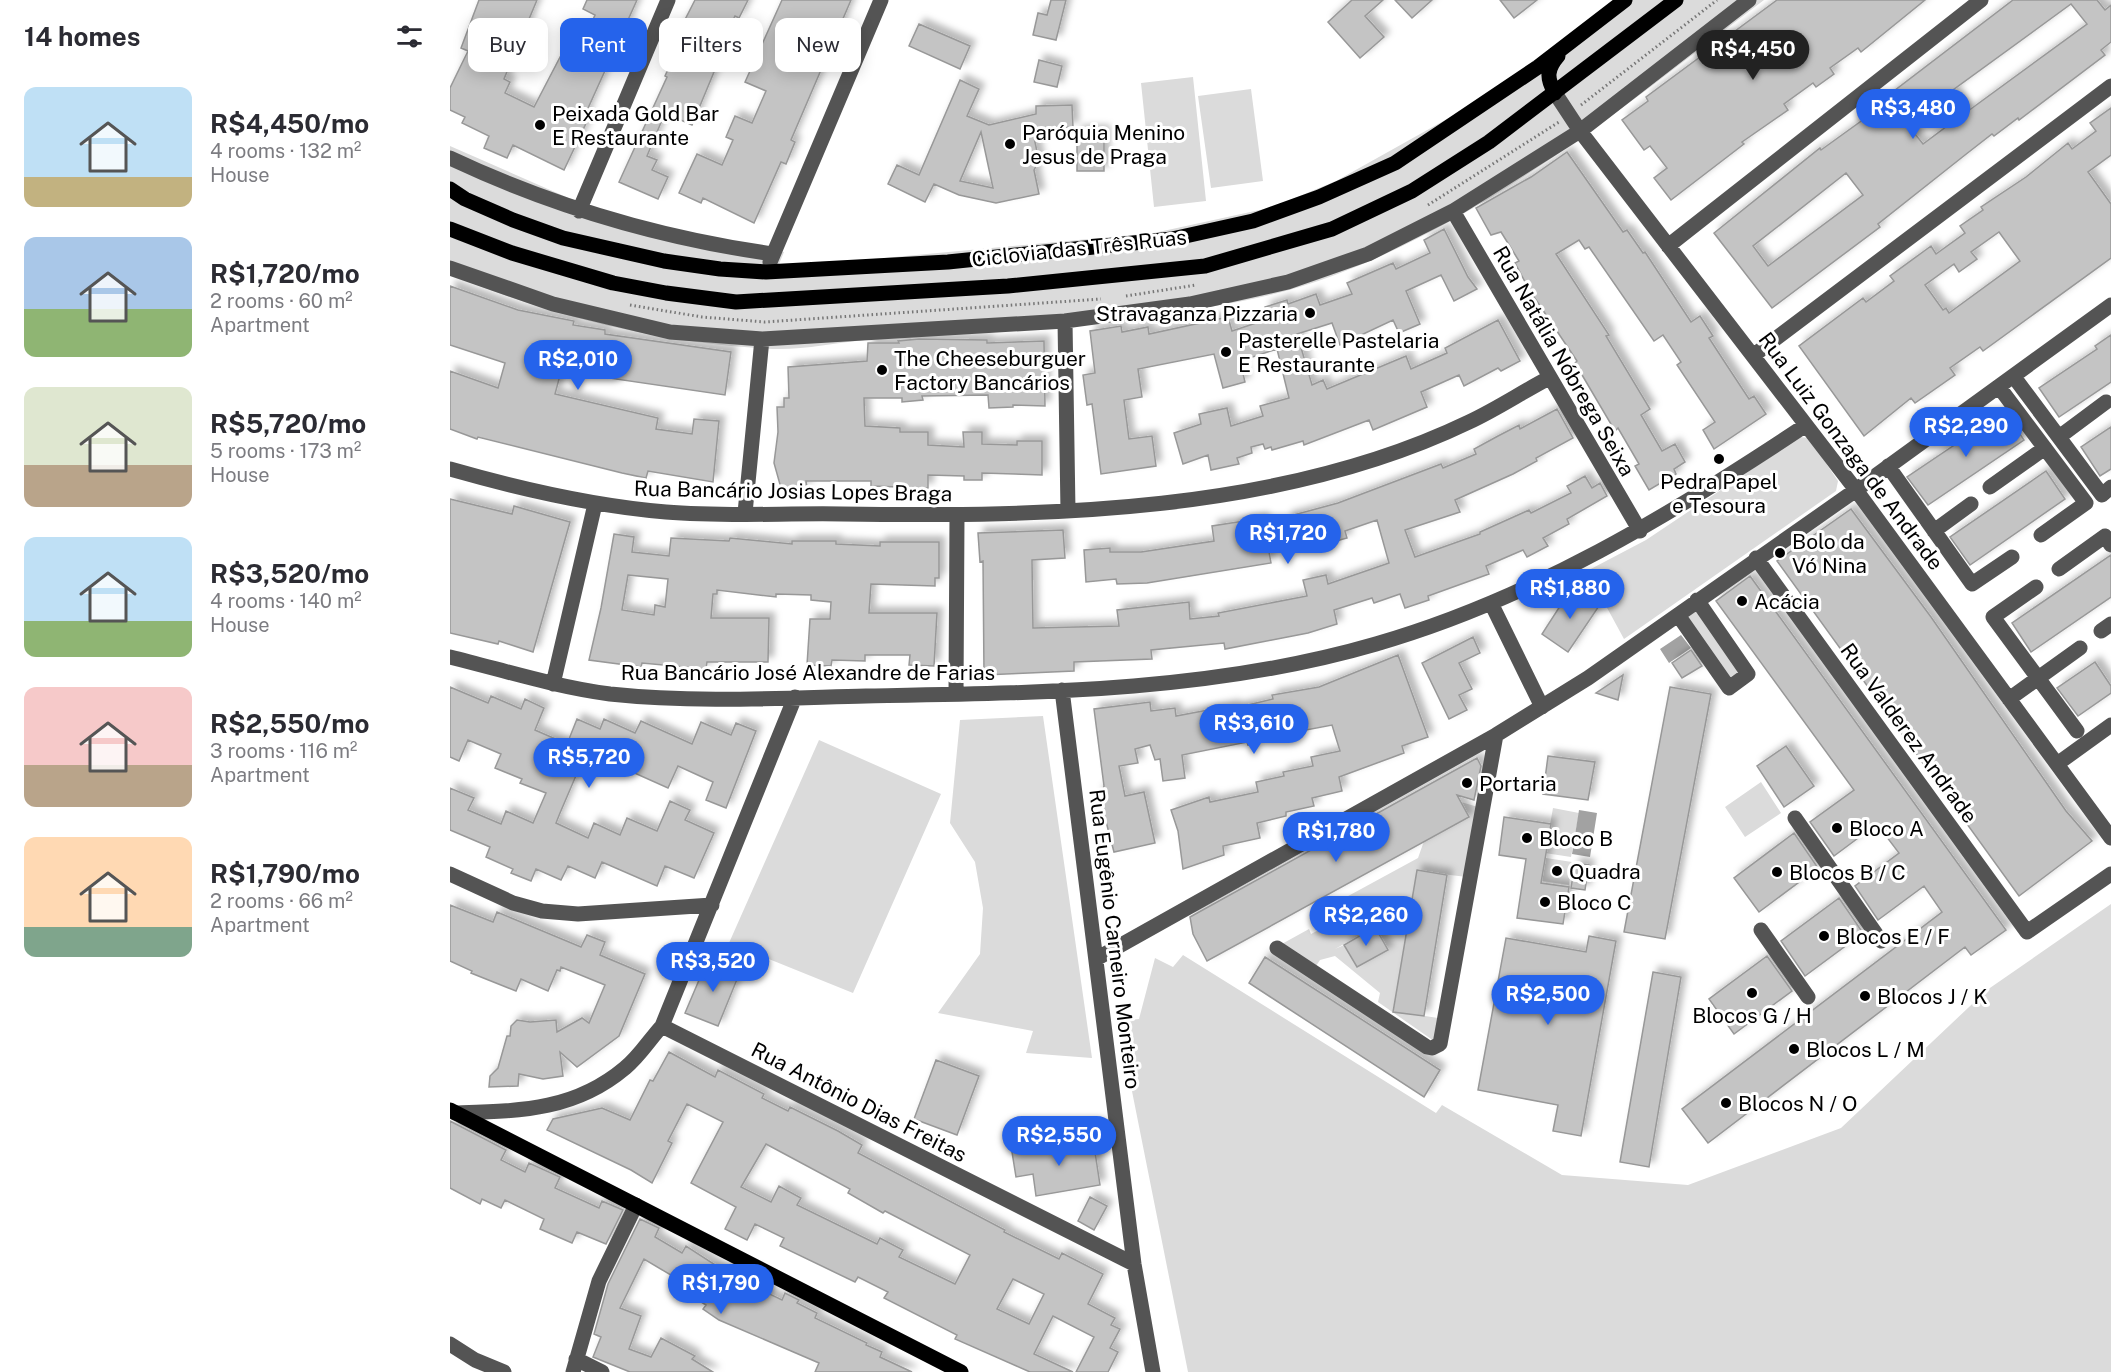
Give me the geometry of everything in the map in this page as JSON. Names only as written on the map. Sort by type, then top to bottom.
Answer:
[{"type":"main road","points":[[450,189],[465,200],[563,238],[664,261],[720,269],[766,272],[948,262],[1172,239],[1253,221],[1319,197],[1395,162],[1449,128],[1565,47],[1624,0]]},
{"type":"main road","points":[[450,229],[512,252],[613,283],[736,302],[1008,286],[1205,266],[1332,229],[1412,190],[1489,142],[1676,0]]},
{"type":"main road","points":[[1555,93],[1549,83],[1548,73],[1565,47]]},
{"type":"main road","points":[[453,1112],[961,1372]]},
{"type":"street","points":[[579,211],[668,0]]},
{"type":"street","points":[[766,272],[881,0]]},
{"type":"street","points":[[450,268],[553,304],[660,329],[762,339],[1065,321],[1190,304],[1288,282],[1368,254],[1452,211],[1580,131],[1749,0]]},
{"type":"street","points":[[1668,246],[1981,0]]},
{"type":"street","points":[[1754,355],[2111,86]]},
{"type":"street","name":"Rua Luiz Gonzaga de Andrade","points":[[1555,93],[1580,131],[1856,490],[2111,838]]},
{"type":"street","points":[[450,158],[499,181],[579,211],[709,244],[773,254]]},
{"type":"street","name":"Rua Natália Nóbrega Seixa","points":[[1452,211],[1640,531]]},
{"type":"street","points":[[1096,959],[1496,735],[1588,678],[1856,490],[2014,377],[2111,304]]},
{"type":"street","points":[[1065,321],[1068,511]]},
{"type":"street","points":[[745,513],[762,339]]},
{"type":"street","points":[[2014,377],[2102,495],[2111,488]]},
{"type":"street","name":"Rua Bancário Josias Lopes Braga","points":[[450,469],[595,504],[668,512],[957,516],[1068,511],[1180,502],[1307,479],[1395,451],[1469,422],[1549,378]]},
{"type":"street","points":[[1999,387],[2086,503],[2041,535]]},
{"type":"street","points":[[2059,437],[2106,402]]},
{"type":"street","name":"Rua Bancário José Alexandre de Farias","points":[[450,657],[553,684],[621,694],[795,697],[1062,690],[1201,679],[1291,664],[1377,644],[1491,603],[1640,531],[1806,425]]},
{"type":"street","points":[[1990,487],[2045,448]]},
{"type":"street","points":[[1888,466],[1972,584],[2012,557]]},
{"type":"street","points":[[553,684],[595,504]]},
{"type":"street","points":[[1934,531],[1971,504]]},
{"type":"street","points":[[956,694],[957,516]]},
{"type":"street","points":[[2059,569],[2105,536],[2111,544]]},
{"type":"street","name":"Rua Valderez Andrade","points":[[1756,558],[2027,932],[2111,874]]},
{"type":"street","points":[[2036,587],[1993,617],[2077,730]]},
{"type":"street","points":[[1678,615],[1729,688],[1748,674],[1697,600]]},
{"type":"street","points":[[1491,603],[1542,707]]},
{"type":"street","points":[[2008,699],[2080,648]]},
{"type":"street","name":"Rua Eugênio Carneiro Monteiro","points":[[1062,690],[1134,1264],[1153,1372]]},
{"type":"street","points":[[453,1112],[525,1111],[580,1098],[626,1067],[662,1026],[795,697]]},
{"type":"street","points":[[2056,764],[2111,724]]},
{"type":"street","points":[[1277,948],[1427,1047],[1432,1048],[1440,1044],[1496,735]]},
{"type":"street","points":[[1795,818],[1881,941]]},
{"type":"street","points":[[450,874],[513,903],[542,911],[578,914],[712,905]]},
{"type":"street","points":[[1761,930],[1808,997]]},
{"type":"street","name":"Rua Antônio Dias Freitas","points":[[662,1026],[1134,1264]]},
{"type":"street","points":[[602,1372],[574,1365],[599,1281],[636,1205]]},
{"type":"street","points":[[450,1344],[475,1360],[504,1372]]},
{"type":"street","points":[[1148,1372],[1150,1356]]},
{"type":"shaded area","points":[[1615,0],[1764,0],[1611,116],[1505,189],[1393,250],[1335,275],[1263,297],[1153,314],[773,349],[690,341],[608,326],[528,303],[450,274],[450,146],[589,207],[660,227],[784,252],[779,264],[819,264],[1154,233],[1273,207],[1336,181],[1463,110],[1546,54]]},
{"type":"shaded area","points":[[1193,77],[1206,201],[1154,207],[1141,83]]},
{"type":"shaded area","points":[[1251,89],[1263,181],[1211,188],[1198,96]]},
{"type":"shaded area","points":[[1800,437],[1809,438],[1838,481],[1836,491],[1624,639],[1587,571],[1646,540]]},
{"type":"shaded area","points":[[1697,600],[1748,674],[1729,688],[1678,615]]},
{"type":"shaded area","points":[[1681,635],[1691,648],[1669,663],[1660,649]]},
{"type":"shaded area","points":[[1043,716],[1092,1058],[1026,1053],[1033,1031],[938,1013],[980,954],[983,908],[975,862],[950,823],[960,720]]},
{"type":"shaded area","points":[[819,740],[941,794],[853,993],[729,943]]},
{"type":"shaded area","points":[[1761,782],[1781,813],[1745,837],[1725,807]]},
{"type":"shaded area","points":[[1461,802],[1478,807],[1467,877],[1417,871],[1393,1011],[1438,1018],[1434,1041],[1378,1002],[1380,993],[1335,956],[1320,960],[1314,969],[1280,945],[1309,929],[1311,934],[1346,916],[1339,901],[1418,858],[1424,841],[1468,817]],"holes":[[[1375,927],[1388,950],[1357,967],[1344,945],[1335,949]]]},
{"type":"shaded area","points":[[1553,808],[1579,813],[1571,857],[1545,853]]},
{"type":"shaded area","points":[[1579,810],[1597,813],[1590,857],[1572,854]]},
{"type":"shaded area","name":"Quadra","points":[[1546,858],[1572,862],[1569,885],[1542,881]]},
{"type":"shaded area","points":[[1385,898],[1394,915],[1363,931],[1354,914]]},
{"type":"shaded area","points":[[2111,904],[2111,1372],[1188,1372],[1118,1021],[1139,1019],[1155,958],[1173,967],[1183,955],[1436,1113],[1442,1105],[1562,1175],[1688,1185],[1841,1128],[1987,990]]},
{"type":"building","points":[[479,0],[537,0],[529,18],[472,18]]},
{"type":"building","points":[[587,0],[637,0],[629,18],[594,18],[595,15],[583,9]]},
{"type":"building","points":[[695,0],[748,0],[739,18],[735,16],[734,18],[686,18]]},
{"type":"building","points":[[782,0],[851,0],[843,18],[775,18],[775,72],[820,72],[791,140],[795,142],[786,164],[781,162],[754,223],[703,198],[701,203],[679,193],[697,154],[722,165],[733,140],[726,137],[735,116],[752,123],[766,91],[745,82],[750,72],[763,72],[763,42]]},
{"type":"building","points":[[1051,0],[1066,0],[1056,40],[1033,35],[1038,13],[1047,15]]},
{"type":"building","points":[[1352,0],[1383,0],[1365,16],[1384,37],[1360,58],[1328,22]]},
{"type":"building","points":[[1395,0],[1432,0],[1412,18]]},
{"type":"building","points":[[1500,0],[1537,0],[1514,18]]},
{"type":"building","points":[[1777,0],[1925,0],[1861,52],[1858,48],[1830,68],[1834,74],[1816,87],[1813,83],[1784,104],[1788,110],[1742,142],[1744,144],[1671,200],[1654,178],[1667,168],[1650,146],[1644,150],[1622,120],[1648,101],[1646,97]]},
{"type":"building","points":[[2013,0],[2097,0],[2105,10],[2111,5],[2111,42],[2101,50],[2105,55],[2019,120],[2018,118],[1994,136],[1992,134],[1878,224],[1880,227],[1772,308],[1714,233],[1820,148],[1821,150],[1893,98],[1890,94]],"holes":[[[2071,4],[2087,24],[1968,111],[1953,90]],[[1932,106],[1947,126],[1923,144],[1908,125]],[[1846,173],[1863,195],[1768,266],[1753,246]]]},
{"type":"building","points":[[919,24],[970,46],[960,69],[909,46]]},
{"type":"building","points":[[468,29],[468,51],[461,48]]},
{"type":"building","points":[[468,51],[468,72],[507,72],[504,79],[510,82],[505,93],[534,107],[560,57],[560,72],[604,72],[585,115],[589,117],[564,170],[513,145],[507,158],[484,148],[489,136],[462,123],[465,117],[450,110],[450,88]]},
{"type":"building","points":[[1039,60],[1062,66],[1057,87],[1034,82]]},
{"type":"building","points":[[667,72],[714,72],[692,125],[665,113],[647,156],[657,160],[652,170],[668,177],[658,199],[619,182],[667,77],[665,76]]},
{"type":"building","points":[[960,80],[979,89],[967,116],[989,125],[1036,114],[1036,106],[1072,105],[1073,127],[1032,128],[1039,161],[1034,170],[1039,194],[996,203],[959,195],[934,184],[925,202],[888,184],[897,165],[919,175]],"holes":[[[981,132],[993,188],[960,181]]]},
{"type":"building","points":[[2111,108],[2111,155],[2088,172],[2111,204],[2111,258],[1983,351],[1980,347],[1950,368],[1955,375],[1915,403],[1911,398],[1864,436],[1799,346],[1863,298],[1866,302],[1894,281],[1890,276],[1931,246],[1936,254],[1965,233],[1960,226],[1983,210],[1981,207],[2026,177],[2068,143],[2072,149],[2096,131],[2090,123]],"holes":[[[1999,232],[2020,261],[1949,313],[1946,308],[1943,310],[1925,285],[1954,264],[1959,272],[1977,259],[1971,252]]]},
{"type":"building","points":[[1077,131],[1104,131],[1104,171],[1077,171]]},
{"type":"building","points":[[1567,152],[1623,232],[1627,230],[1643,253],[1645,252],[1691,322],[1700,316],[1713,336],[1709,338],[1749,399],[1754,396],[1766,414],[1714,449],[1703,430],[1715,422],[1677,365],[1681,362],[1663,335],[1654,341],[1589,247],[1585,249],[1579,240],[1556,254],[1609,335],[1606,336],[1650,409],[1641,415],[1662,451],[1675,444],[1685,462],[1674,469],[1676,474],[1649,490],[1635,466],[1639,464],[1618,428],[1615,431],[1575,363],[1577,361],[1530,291],[1515,263],[1519,261],[1501,232],[1491,235],[1476,208],[1531,177]]},
{"type":"building","points":[[1444,229],[1468,277],[1477,289],[1454,301],[1441,275],[1406,291],[1420,324],[1399,333],[1393,320],[1340,345],[1332,323],[1297,334],[1312,385],[1323,380],[1327,389],[1406,356],[1411,369],[1447,353],[1445,348],[1498,320],[1520,361],[1501,371],[1498,368],[1464,386],[1459,375],[1421,392],[1427,407],[1373,430],[1369,420],[1304,445],[1303,441],[1272,450],[1271,447],[1265,449],[1263,444],[1251,447],[1252,453],[1237,458],[1239,464],[1211,470],[1208,455],[1183,464],[1174,433],[1201,424],[1199,414],[1227,408],[1231,426],[1263,416],[1260,406],[1289,398],[1277,349],[1240,361],[1245,382],[1223,388],[1214,354],[1138,369],[1142,397],[1124,400],[1129,439],[1152,436],[1156,466],[1101,474],[1092,404],[1087,405],[1083,375],[1095,373],[1090,331],[1121,326],[1122,332],[1148,327],[1149,334],[1228,317],[1232,331],[1268,319],[1265,307],[1287,300],[1288,304],[1316,294],[1320,305],[1352,294],[1347,283],[1393,263],[1396,269],[1430,253],[1424,240]]},
{"type":"building","points":[[450,286],[518,310],[574,321],[573,325],[605,330],[605,334],[731,352],[725,395],[602,377],[603,374],[562,368],[555,394],[658,418],[656,429],[692,434],[694,419],[719,421],[713,482],[648,471],[646,478],[478,437],[477,439],[450,429],[450,371],[498,388],[505,363],[450,345]]},
{"type":"building","points":[[2111,335],[2111,382],[2059,417],[2039,388],[2097,349],[2095,346]]},
{"type":"building","points":[[987,340],[987,343],[1044,341],[1045,406],[1013,405],[1013,407],[989,408],[988,395],[922,396],[923,400],[902,402],[902,398],[864,398],[865,426],[900,428],[900,432],[928,432],[928,445],[964,447],[963,432],[982,432],[982,444],[1017,445],[1017,441],[1042,441],[1042,475],[982,473],[982,480],[964,480],[964,476],[928,475],[928,488],[871,486],[871,481],[806,481],[807,487],[781,488],[774,463],[778,432],[777,407],[784,407],[784,398],[789,398],[788,367],[867,361],[868,343],[899,343],[898,341]]},
{"type":"building","points":[[1557,409],[1573,438],[1536,458],[1537,461],[1513,474],[1455,500],[1460,512],[1405,530],[1415,557],[1480,534],[1529,510],[1531,513],[1571,493],[1567,486],[1585,476],[1592,488],[1600,483],[1607,496],[1567,519],[1569,524],[1543,538],[1548,546],[1527,557],[1523,550],[1486,566],[1489,574],[1428,596],[1429,600],[1405,608],[1400,594],[1374,603],[1372,598],[1334,610],[1337,624],[1308,633],[1225,649],[1224,643],[1151,650],[1152,659],[1074,662],[1074,671],[984,675],[983,561],[980,562],[978,533],[1063,530],[1065,558],[1032,560],[1033,628],[1119,626],[1117,610],[1189,602],[1190,619],[1219,616],[1218,613],[1307,596],[1303,580],[1326,575],[1328,584],[1389,563],[1377,520],[1345,531],[1347,538],[1297,552],[1286,517],[1338,503],[1441,464],[1443,468],[1476,454],[1474,449],[1519,425],[1520,429]]},
{"type":"building","points":[[2005,411],[2024,440],[1928,505],[1907,477]]},
{"type":"building","points":[[2111,427],[2111,469],[2100,476],[2081,447]]},
{"type":"building","points":[[2046,471],[2065,499],[1970,565],[1950,537]]},
{"type":"building","points":[[450,499],[512,514],[514,506],[570,522],[533,652],[499,641],[498,644],[450,633]]},
{"type":"building","points":[[1851,509],[1931,617],[2066,811],[2092,841],[2019,896],[1777,561]]},
{"type":"building","points":[[1263,518],[1271,563],[1147,583],[1117,584],[1116,579],[1086,582],[1084,550],[1110,548],[1110,552],[1141,552],[1214,541],[1212,526]]},
{"type":"building","points":[[614,534],[634,537],[632,552],[669,556],[671,538],[729,541],[730,538],[792,544],[792,541],[836,541],[836,544],[880,546],[880,542],[939,542],[939,578],[935,578],[935,586],[871,584],[869,613],[937,613],[934,666],[909,665],[910,655],[865,655],[865,661],[832,660],[831,666],[807,665],[810,619],[830,619],[831,602],[811,600],[811,595],[776,594],[776,597],[717,590],[717,594],[713,594],[711,618],[769,618],[768,662],[707,662],[706,669],[642,663],[641,667],[589,660]],"holes":[[[628,575],[668,579],[665,607],[655,605],[654,615],[622,610]]]},
{"type":"building","points":[[2111,555],[2111,597],[2031,652],[2012,623]]},
{"type":"building","points":[[1750,576],[2006,930],[1971,955],[1965,947],[1708,1143],[1682,1109],[1942,912],[1924,886],[1878,920],[1855,886],[1899,853],[1877,824],[1834,856],[1810,822],[1854,790],[1716,601]]},
{"type":"building","points":[[1571,589],[1599,606],[1568,652],[1542,634]]},
{"type":"building","points":[[1473,637],[1480,653],[1459,663],[1472,689],[1459,695],[1467,710],[1449,719],[1422,663]]},
{"type":"building","points":[[1691,650],[1702,666],[1682,678],[1672,663]]},
{"type":"building","points":[[1398,655],[1428,737],[1402,746],[1404,753],[1339,777],[1342,791],[1312,798],[1314,806],[1286,812],[1286,816],[1257,823],[1260,838],[1223,846],[1224,855],[1183,869],[1178,831],[1171,810],[1209,797],[1210,802],[1258,792],[1256,782],[1284,776],[1283,772],[1313,766],[1311,757],[1340,751],[1332,725],[1269,737],[1270,740],[1248,745],[1247,742],[1182,755],[1185,778],[1163,781],[1160,759],[1155,760],[1150,745],[1135,749],[1138,763],[1119,766],[1125,796],[1144,792],[1155,843],[1114,852],[1098,791],[1103,790],[1104,786],[1094,709],[1150,702],[1151,711],[1175,708],[1176,716],[1234,705],[1235,708],[1273,699],[1272,695],[1319,687]]},
{"type":"building","points":[[2095,662],[2111,686],[2111,693],[2078,716],[2057,688]]},
{"type":"building","points":[[1623,675],[1618,700],[1596,693]]},
{"type":"building","points":[[450,687],[488,703],[491,696],[521,709],[525,699],[544,708],[535,730],[567,744],[577,719],[600,729],[604,719],[635,733],[641,721],[692,744],[701,722],[731,735],[736,723],[756,731],[726,808],[706,800],[713,782],[678,766],[668,788],[610,762],[605,774],[581,764],[560,813],[556,823],[588,838],[594,823],[620,835],[627,818],[657,831],[670,801],[690,810],[685,820],[714,833],[694,878],[665,866],[657,886],[602,862],[595,878],[568,866],[561,880],[536,869],[531,881],[511,873],[513,869],[486,857],[490,847],[450,830],[450,788],[474,798],[468,810],[501,824],[506,811],[533,823],[546,793],[520,783],[522,779],[495,768],[501,754],[468,740],[459,761],[450,757]]},
{"type":"building","points":[[1670,687],[1711,694],[1665,939],[1624,932]]},
{"type":"building","points":[[1786,746],[1814,786],[1784,807],[1757,766]]},
{"type":"building","points":[[1548,756],[1595,762],[1588,800],[1543,794]]},
{"type":"building","points":[[1477,758],[1481,766],[1474,800],[1457,795],[1469,817],[1207,961],[1193,934],[1190,917]]},
{"type":"building","points":[[1504,817],[1551,824],[1541,883],[1569,887],[1563,924],[1517,918],[1526,859],[1499,855]]},
{"type":"building","name":"Blocos B / C","points":[[1794,833],[1818,868],[1759,912],[1734,878]]},
{"type":"building","points":[[1575,863],[1589,865],[1585,890],[1571,888]]},
{"type":"building","points":[[1417,870],[1447,875],[1424,1016],[1393,1012]]},
{"type":"building","name":"Blocos E / F","points":[[1839,898],[1863,933],[1805,976],[1781,941]]},
{"type":"building","points":[[450,905],[493,922],[497,912],[581,947],[587,935],[605,942],[600,955],[645,974],[619,1036],[577,1067],[560,1052],[563,1076],[543,1079],[519,1074],[518,1086],[489,1087],[490,1076],[498,1068],[507,1036],[510,1036],[511,1026],[517,1020],[530,1022],[556,1020],[557,1032],[582,1018],[589,1023],[605,985],[561,967],[560,971],[557,970],[548,991],[521,979],[516,991],[471,973],[472,971],[450,961]]},
{"type":"building","points":[[1375,927],[1388,950],[1357,967],[1344,945]]},
{"type":"building","points":[[1589,936],[1616,941],[1581,1136],[1553,1131],[1558,1105],[1478,1090],[1506,938],[1586,952]]},
{"type":"building","name":"Blocos G / H","points":[[1767,956],[1792,991],[1734,1034],[1709,999]]},
{"type":"building","points":[[1265,957],[1440,1070],[1424,1097],[1249,983]]},
{"type":"building","points":[[708,959],[740,972],[718,1026],[685,1013]]},
{"type":"building","points":[[1653,972],[1681,977],[1649,1167],[1620,1162]]},
{"type":"building","points":[[669,1052],[715,1077],[718,1070],[764,1094],[762,1098],[788,1111],[790,1107],[838,1131],[862,1145],[858,1153],[1005,1230],[1004,1232],[1059,1259],[1062,1253],[1103,1274],[1088,1304],[1115,1318],[1111,1325],[1120,1329],[1110,1348],[1118,1352],[1108,1372],[1076,1372],[1094,1337],[1053,1316],[1034,1354],[1073,1372],[1030,1372],[955,1339],[957,1335],[884,1298],[888,1292],[858,1277],[855,1282],[780,1246],[784,1238],[755,1224],[747,1240],[725,1229],[736,1207],[691,1183],[723,1122],[687,1104],[668,1141],[672,1143],[652,1183],[631,1170],[547,1130],[553,1119],[602,1108],[630,1120],[650,1080],[653,1081]],"holes":[[[766,1144],[850,1189],[848,1193],[883,1213],[885,1211],[970,1255],[955,1284],[899,1257],[903,1250],[880,1238],[877,1244],[797,1205],[801,1198],[779,1186],[771,1202],[741,1187]],[[1013,1279],[1044,1294],[1029,1324],[997,1309]]]},
{"type":"building","points":[[936,1060],[979,1076],[957,1135],[914,1119]]},
{"type":"building","points":[[450,1121],[506,1150],[501,1160],[525,1172],[529,1163],[560,1177],[555,1188],[599,1208],[602,1201],[623,1210],[606,1244],[577,1232],[572,1243],[540,1229],[544,1219],[505,1200],[501,1208],[482,1199],[480,1204],[450,1188]]},
{"type":"building","points":[[1093,1139],[1100,1185],[1036,1196],[1033,1174],[1016,1177],[1012,1152]]},
{"type":"building","points":[[1090,1197],[1107,1206],[1094,1230],[1078,1221]]},
{"type":"building","points":[[640,1219],[659,1228],[655,1237],[682,1253],[686,1246],[726,1272],[731,1265],[763,1281],[759,1289],[782,1300],[785,1293],[799,1300],[797,1303],[817,1313],[815,1318],[867,1343],[866,1345],[882,1352],[880,1357],[912,1372],[815,1372],[819,1363],[719,1320],[703,1309],[706,1305],[682,1290],[686,1284],[644,1259],[620,1308],[641,1316],[629,1349],[651,1357],[661,1338],[695,1356],[692,1359],[713,1372],[630,1372],[593,1357],[601,1337],[594,1334],[608,1284]]},
{"type":"place","name":"Peixada Gold Bar E Restaurante","points":[[540,125]]},
{"type":"place","name":"Paróquia Menino Jesus de Praga","points":[[1010,144]]},
{"type":"place","name":"Stravaganza Pizzaria","points":[[1310,313]]},
{"type":"place","name":"Pasterelle Pastelaria E Restaurante","points":[[1226,352]]},
{"type":"place","name":"The Cheeseburguer Factory Bancários","points":[[882,370]]},
{"type":"place","name":"Pedra Papel e Tesoura","points":[[1719,459]]},
{"type":"place","name":"Bolo da Vó Nina","points":[[1780,553]]},
{"type":"place","name":"Acácia","points":[[1742,601]]},
{"type":"place","name":"Portaria","points":[[1467,783]]},
{"type":"place","name":"Bloco A","points":[[1837,828]]},
{"type":"place","name":"Bloco B","points":[[1527,838]]},
{"type":"place","name":"Quadra","points":[[1557,871]]},
{"type":"place","name":"Blocos B / C","points":[[1777,872]]},
{"type":"place","name":"Bloco C","points":[[1545,902]]},
{"type":"place","name":"Blocos E / F","points":[[1824,936]]},
{"type":"place","name":"Blocos G / H","points":[[1752,993]]},
{"type":"place","name":"Blocos J / K","points":[[1865,996]]},
{"type":"place","name":"Blocos L / M","points":[[1794,1049]]},
{"type":"place","name":"Blocos N / O","points":[[1726,1103]]}]
